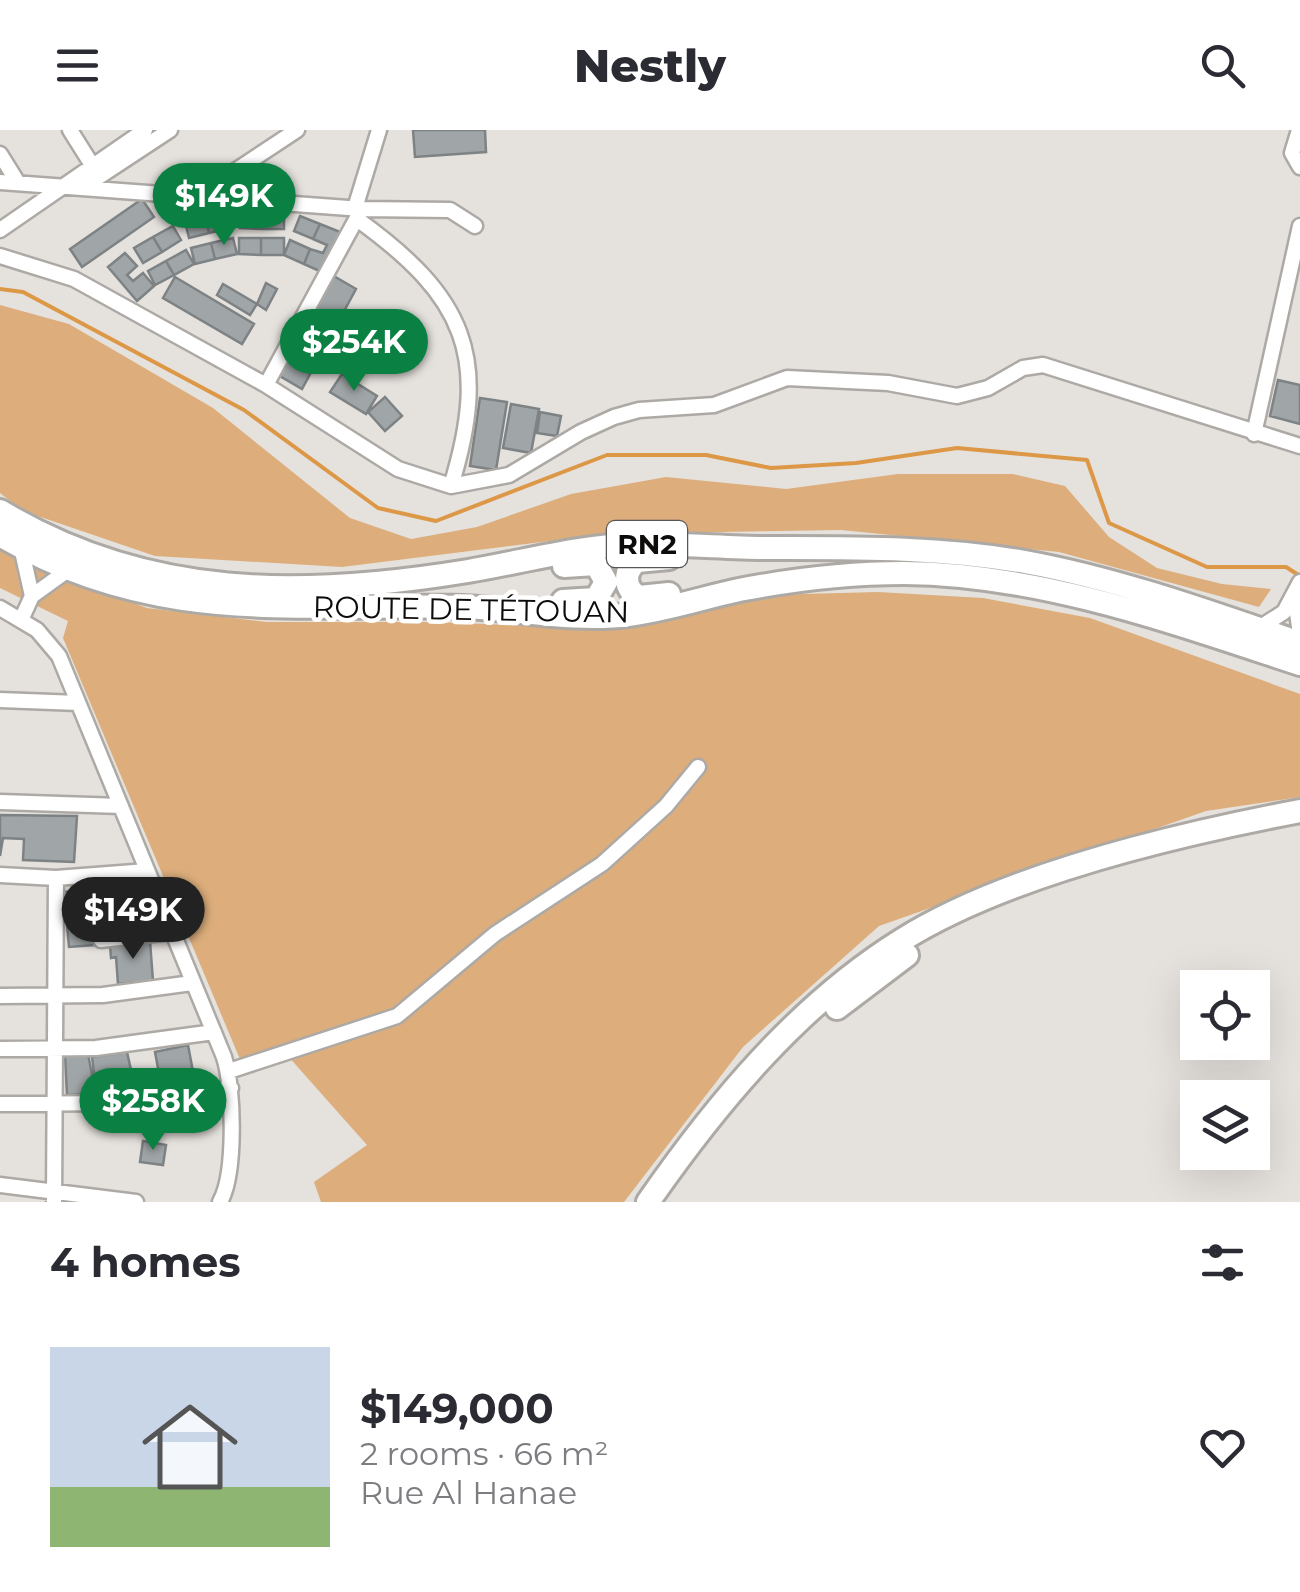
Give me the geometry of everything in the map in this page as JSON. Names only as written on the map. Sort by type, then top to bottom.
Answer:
[{"type":"highway","name":"ROUTE DE TÉTOUAN","points":[[0,512],[67,548],[148,575],[237,587],[300,586],[454,573],[613,546],[902,549],[980,555],[1063,570],[1300,643]]},
{"type":"highway","name":"ROUTE DE TÉTOUAN","points":[[0,535],[68,570],[150,596],[228,606],[462,608],[616,616],[766,586],[901,573],[975,578],[1054,592],[1300,664]]},
{"type":"highway","points":[[901,573],[784,574],[650,598],[634,595],[626,580],[632,564],[652,557],[790,558],[902,549]]},
{"type":"highway","points":[[285,608],[422,599],[586,602],[600,596],[606,582],[601,568],[590,563],[426,588],[300,586]]},
{"type":"highway","points":[[648,1202],[716,1111],[822,1002],[880,954],[920,929],[979,902],[1096,862],[1300,810]]},
{"type":"highway","points":[[716,1111],[888,968],[946,933],[983,916],[1112,872],[1300,826]]},
{"type":"street","points":[[70,130],[92,165]]},
{"type":"street","points":[[0,230],[144,130]]},
{"type":"street","points":[[84,186],[170,130]]},
{"type":"street","points":[[193,198],[297,130]]},
{"type":"street","points":[[266,386],[358,212],[380,130]]},
{"type":"street","points":[[1299,130],[1292,153],[1300,167]]},
{"type":"street","points":[[0,154],[18,183]]},
{"type":"street","points":[[0,182],[84,186],[358,212],[450,210],[475,226]]},
{"type":"street","points":[[358,212],[427,276],[460,330],[469,403],[463,445],[451,486]]},
{"type":"street","points":[[1254,434],[1300,226]]},
{"type":"street","points":[[0,256],[74,279],[266,386],[398,469],[451,486],[490,482],[509,475],[614,416],[639,410],[714,405],[798,376],[888,383],[957,396],[988,388],[1024,368],[1054,366],[1300,446]]},
{"type":"street","points":[[21,547],[32,596]]},
{"type":"street","points":[[21,620],[32,596],[68,570]]},
{"type":"street","points":[[1258,628],[1284,612],[1299,586]]},
{"type":"street","points":[[1299,586],[1300,634]]},
{"type":"street","points":[[0,608],[49,641],[229,1071],[228,1184],[220,1202]]},
{"type":"street","points":[[0,700],[78,703]]},
{"type":"street","points":[[229,1071],[397,1016],[495,934],[602,864],[666,806],[698,767]]},
{"type":"street","points":[[0,802],[121,806]]},
{"type":"street","points":[[0,874],[56,878],[146,871]]},
{"type":"street","points":[[53,1197],[58,996],[56,878]]},
{"type":"street","points":[[101,940],[171,932]]},
{"type":"street","points":[[0,996],[58,996],[192,983]]},
{"type":"street","points":[[0,1048],[57,1050],[136,1044],[214,1032]]},
{"type":"street","points":[[0,1104],[115,1103],[231,1088]]},
{"type":"street","points":[[0,1185],[53,1197],[136,1202]]},
{"type":"shaded area","points":[[0,305],[69,324],[213,408],[350,518],[411,539],[477,527],[571,494],[666,477],[786,489],[898,474],[1013,474],[1065,486],[1109,537],[1157,568],[1222,584],[1271,589],[1259,607],[1059,552],[841,530],[606,534],[342,567],[155,556],[23,511],[0,493]]},
{"type":"shaded area","points":[[0,546],[33,566],[147,608],[267,622],[436,622],[607,629],[764,595],[878,592],[983,598],[1090,618],[1300,694],[1300,797],[1206,811],[879,926],[743,1047],[624,1202],[321,1202],[314,1182],[367,1145],[287,1055],[242,1064],[63,638],[68,621],[0,588]]},
{"type":"building","points":[[413,130],[485,130],[486,152],[415,157]]},
{"type":"building","points":[[142,199],[154,217],[82,267],[70,249]]},
{"type":"building","points":[[241,211],[262,211],[261,229],[240,228]]},
{"type":"building","points":[[262,211],[284,212],[284,229],[261,229]]},
{"type":"building","points":[[227,212],[231,228],[209,233],[205,217]]},
{"type":"building","points":[[300,216],[320,224],[313,239],[294,231]]},
{"type":"building","points":[[205,217],[209,233],[189,238],[185,222]]},
{"type":"building","points":[[320,224],[340,232],[324,273],[304,264],[310,249],[323,253],[327,245],[313,239]]},
{"type":"building","points":[[173,226],[181,240],[162,252],[153,237]]},
{"type":"building","points":[[153,237],[162,252],[143,263],[134,248]]},
{"type":"building","points":[[233,238],[237,254],[215,259],[211,243]]},
{"type":"building","points":[[239,238],[261,238],[261,255],[239,254]]},
{"type":"building","points":[[261,238],[284,238],[284,255],[261,255]]},
{"type":"building","points":[[290,240],[310,249],[304,264],[284,255]]},
{"type":"building","points":[[211,243],[215,259],[195,264],[191,248]]},
{"type":"building","points":[[186,250],[194,264],[174,275],[166,261]]},
{"type":"building","points":[[125,253],[137,266],[127,275],[133,281],[143,273],[154,286],[137,301],[108,267]]},
{"type":"building","points":[[166,261],[174,275],[155,285],[148,271]]},
{"type":"building","points":[[332,275],[356,289],[302,389],[278,375]]},
{"type":"building","points":[[175,277],[254,324],[242,344],[163,298]]},
{"type":"building","points":[[266,283],[277,289],[266,310],[257,304]]},
{"type":"building","points":[[223,284],[257,304],[250,315],[217,295]]},
{"type":"building","points":[[353,323],[364,329],[350,355],[339,349]]},
{"type":"building","points":[[342,374],[377,396],[366,414],[330,392]]},
{"type":"building","points":[[1278,380],[1300,385],[1300,424],[1270,416]]},
{"type":"building","points":[[385,397],[402,416],[385,431],[368,412]]},
{"type":"building","points":[[480,398],[507,402],[496,470],[470,466]]},
{"type":"building","points":[[511,404],[539,409],[531,453],[503,448]]},
{"type":"building","points":[[540,412],[561,416],[557,436],[537,433]]},
{"type":"building","points":[[0,815],[77,816],[74,862],[23,860],[24,839],[3,838],[0,856]]},
{"type":"building","points":[[138,885],[142,928],[94,933],[95,945],[69,947],[64,892]]},
{"type":"building","points":[[150,941],[153,981],[118,984],[116,957],[111,958],[110,945]]},
{"type":"building","points":[[188,1045],[195,1082],[134,1094],[131,1080],[142,1077],[140,1072],[158,1068],[155,1052]]},
{"type":"building","points":[[127,1052],[133,1079],[128,1079],[129,1092],[97,1096],[92,1057]]},
{"type":"building","points":[[88,1054],[93,1080],[88,1080],[89,1094],[67,1095],[65,1055]]},
{"type":"building","points":[[143,1141],[166,1145],[163,1165],[140,1162]]},
{"type":"waterway","points":[[0,289],[23,292],[244,410],[378,508],[436,521],[607,455],[706,455],[771,468],[856,463],[957,448],[1087,460],[1109,523],[1207,567],[1286,567],[1300,576]]}]
